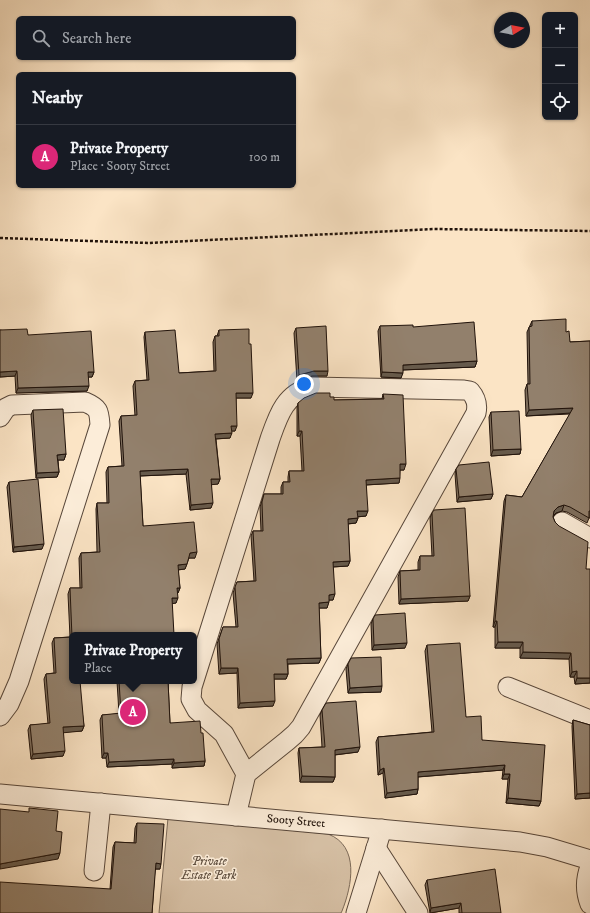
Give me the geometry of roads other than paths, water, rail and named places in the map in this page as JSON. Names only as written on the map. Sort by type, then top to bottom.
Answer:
[{"type":"street","points":[[197,671],[270,439],[283,408],[295,393],[302,389],[312,387],[470,391],[476,401],[476,413],[300,727],[291,738],[246,774],[236,816]]},
{"type":"street","points":[[0,418],[6,408],[12,405],[85,402],[94,406],[98,411],[100,425],[19,681],[10,704],[0,716]]},
{"type":"street","points":[[562,522],[590,538]]},
{"type":"street","points":[[193,684],[192,699],[197,710],[224,734],[246,774]]},
{"type":"street","points":[[508,687],[590,720]]},
{"type":"street","name":"Sooty Street","points":[[0,794],[532,843],[590,860]]},
{"type":"street","points":[[94,871],[101,803]]},
{"type":"street","points":[[356,913],[382,829]]},
{"type":"street","points":[[376,848],[418,913]]},
{"type":"street","points":[[590,867],[586,878],[586,895],[590,904]]},
{"type":"place","name":"Private Property","points":[[133,712]]},
{"type":"park label","name":"Private Estate Park","points":[[209,868]]}]
